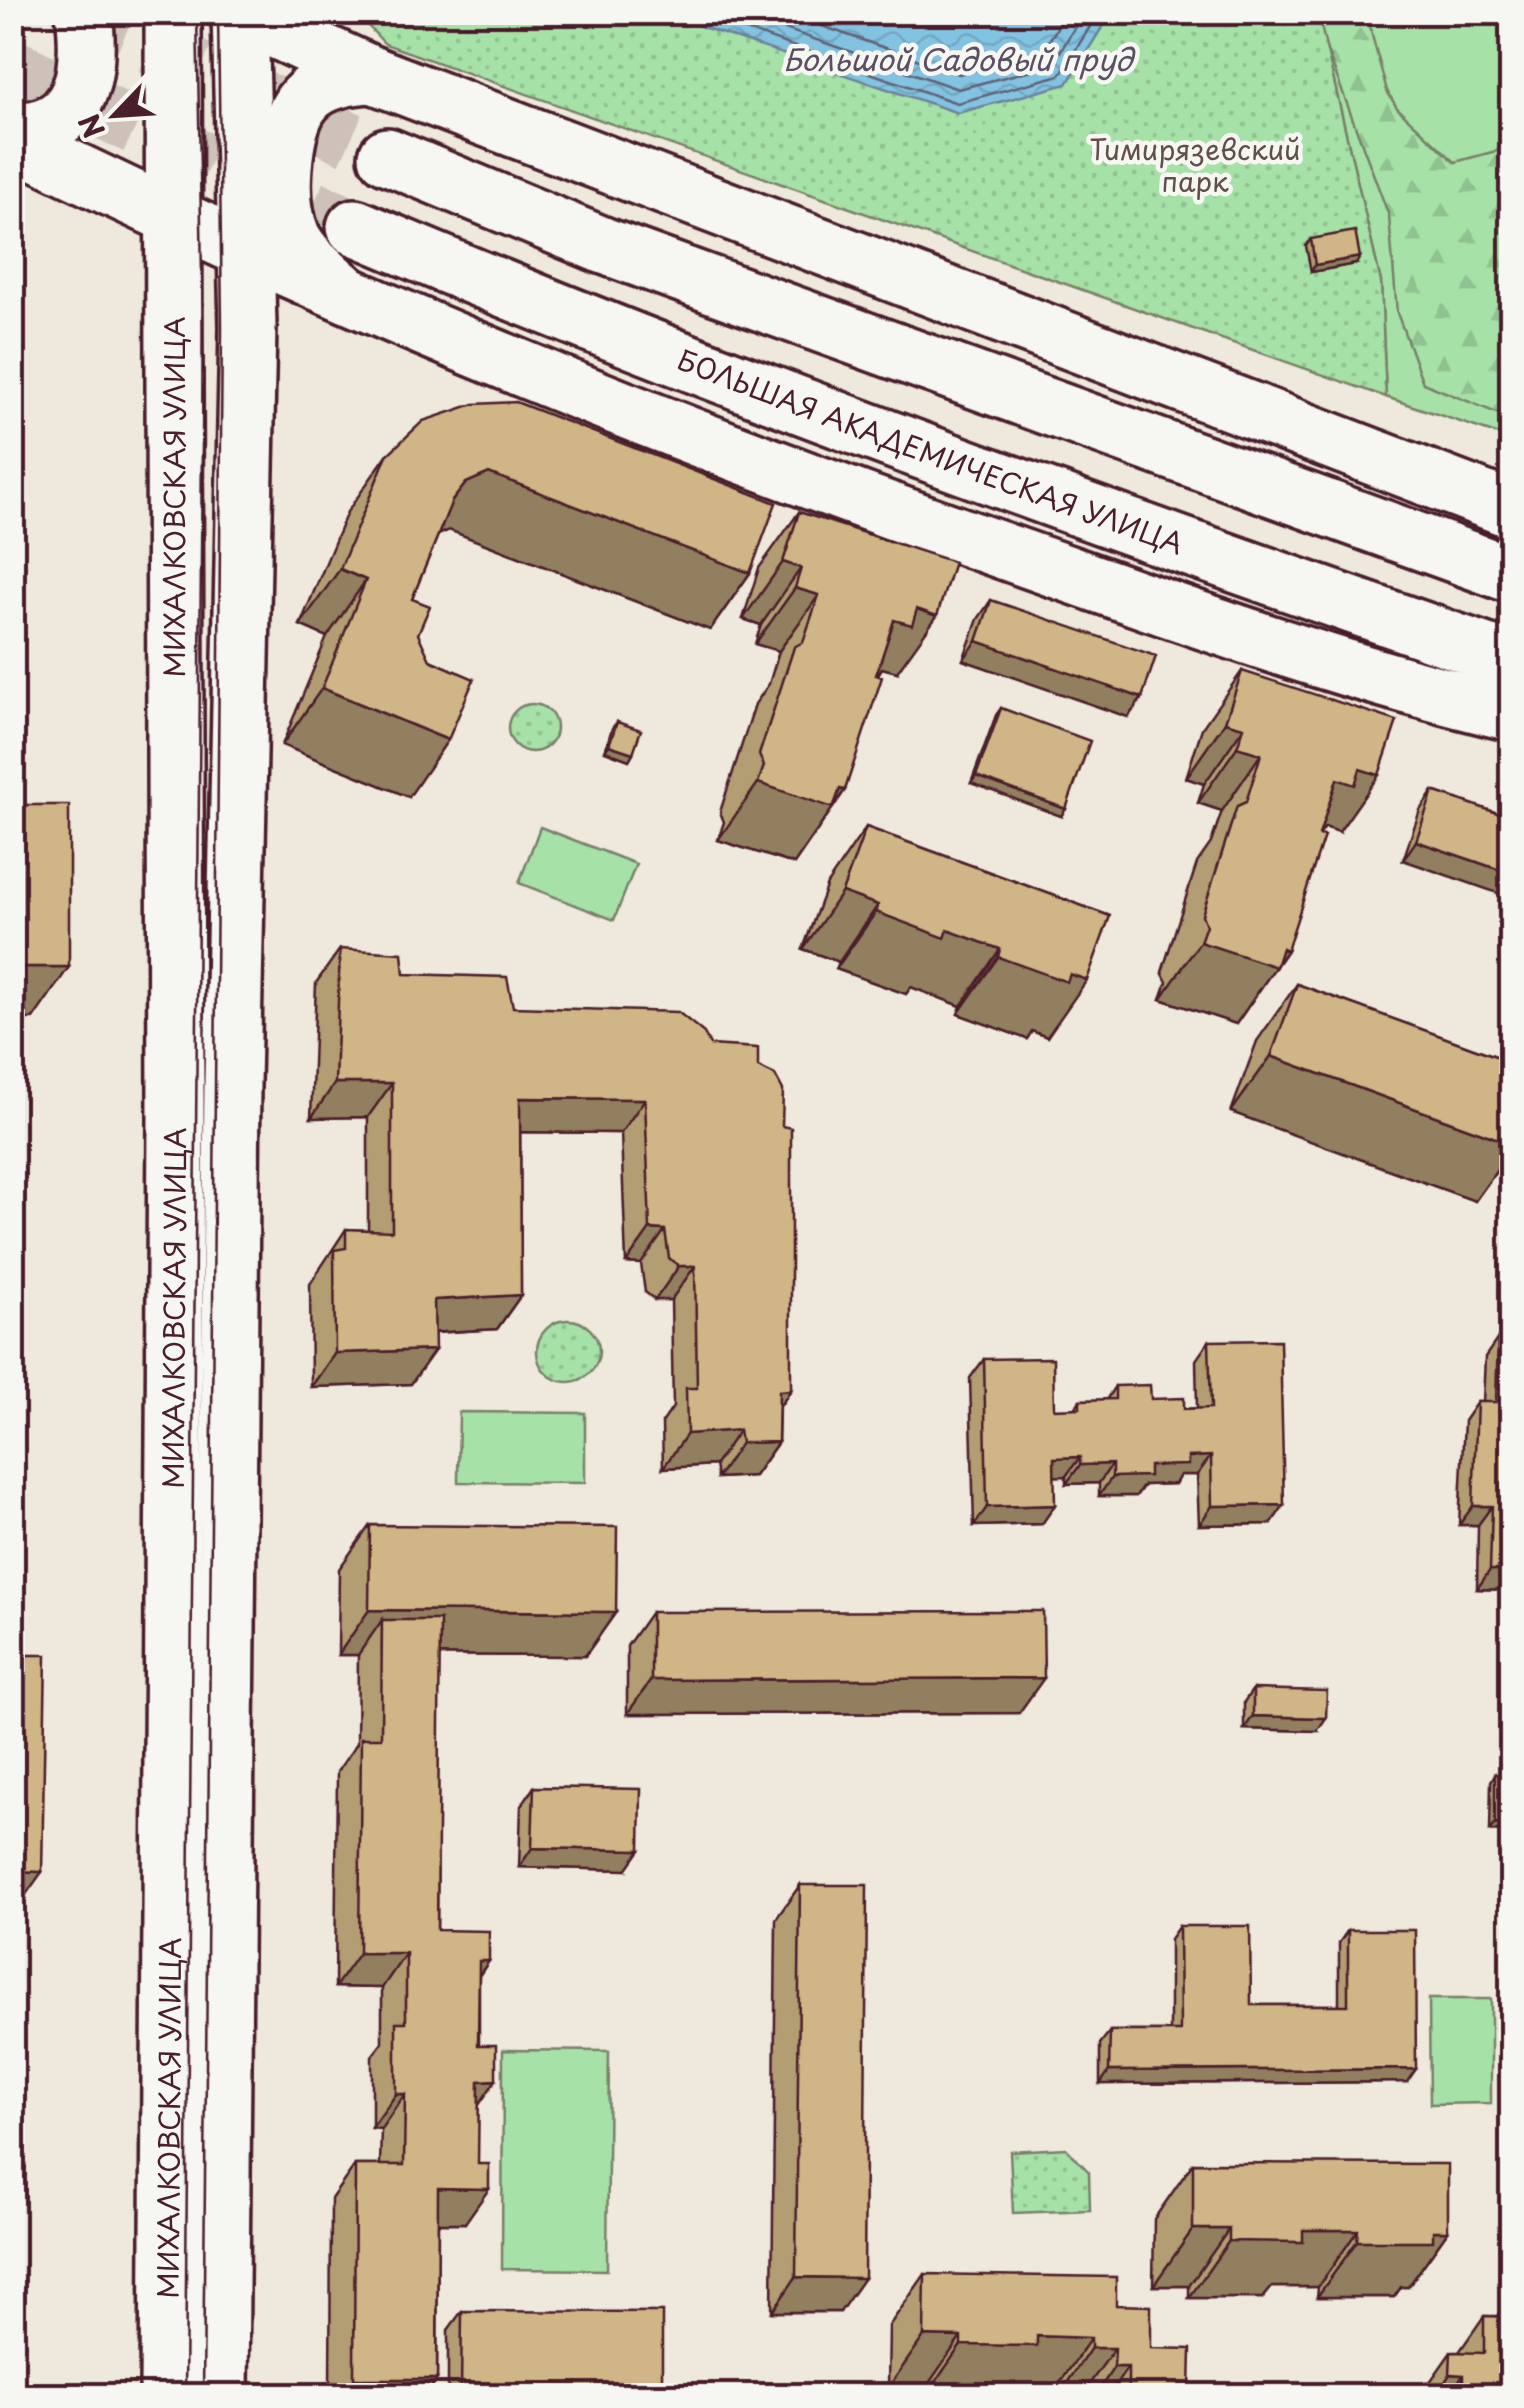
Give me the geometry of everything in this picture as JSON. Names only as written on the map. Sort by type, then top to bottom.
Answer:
[{"type":"main road","points":[[12,130],[52,123],[81,95],[86,66],[84,12]]},
{"type":"main road","name":"МИХАЛКОВСКАЯ УЛИЦА","points":[[168,2396],[176,1119],[174,12]]},
{"type":"main road","points":[[239,13],[373,75],[1512,510]]},
{"type":"main road","name":"МИХАЛКОВСКАЯ УЛИЦА","points":[[220,2396],[232,1139],[246,250],[239,13]]},
{"type":"main road","points":[[345,293],[293,238],[282,190],[286,136],[292,114],[317,88],[334,80],[373,75]]},
{"type":"main road","points":[[12,140],[174,219],[778,472],[1340,669],[1512,714]]},
{"type":"main road","points":[[386,156],[602,246],[1512,576]]},
{"type":"main road","name":"БОЛЬШАЯ АКАДЕМИЧЕСКАЯ УЛИЦА","points":[[355,228],[576,321],[1108,521],[1512,661]]},
{"type":"green space","name":"Тимирязевский парк","points":[[356,13],[1318,13],[1381,282],[1386,397],[385,44]]},
{"type":"green space","points":[[1313,13],[1366,13],[1387,91],[1397,108],[1455,162],[1511,147],[1511,419],[1423,383],[1397,313],[1389,216]]},
{"type":"green space","points":[[1318,13],[1511,13],[1511,439],[1386,397],[1381,282]]},
{"type":"green space","points":[[532,704],[549,711],[556,728],[549,745],[532,752],[515,745],[508,728],[515,711]]},
{"type":"green space","points":[[540,827],[636,864],[614,920],[519,883]]},
{"type":"green space","points":[[568,1320],[590,1329],[599,1351],[590,1373],[568,1382],[546,1373],[537,1351],[546,1329]]},
{"type":"green space","points":[[459,1412],[585,1413],[585,1483],[458,1482]]},
{"type":"green space","points":[[1429,1999],[1491,1999],[1491,2103],[1430,2104]]},
{"type":"green space","points":[[503,2050],[609,2051],[607,2270],[502,2269]]},
{"type":"green space","points":[[1066,2148],[1089,2172],[1090,2210],[1013,2213],[1010,2151]]},
{"type":"water","name":"Большой Садовый пруд","points":[[661,13],[1111,13],[1067,84],[958,113]]},
{"type":"building","points":[[1355,231],[1360,257],[1315,265],[1311,239]]},
{"type":"building","points":[[516,402],[776,503],[750,573],[489,473],[466,483],[452,501],[412,599],[430,606],[418,634],[430,660],[474,679],[448,740],[322,688],[366,580],[340,569],[387,455],[423,421],[474,404]]},
{"type":"building","points":[[799,512],[954,562],[937,616],[917,609],[912,625],[894,620],[876,675],[882,677],[845,790],[840,789],[833,808],[758,783],[764,766],[759,755],[794,647],[803,642],[819,595],[795,588],[801,568],[783,562]]},
{"type":"building","points":[[991,600],[1156,656],[1142,698],[977,641]]},
{"type":"building","points":[[1242,671],[1397,721],[1379,775],[1360,769],[1355,785],[1337,779],[1319,835],[1324,836],[1287,950],[1282,948],[1276,967],[1200,942],[1206,925],[1202,915],[1237,806],[1246,802],[1261,754],[1237,747],[1244,727],[1225,722]]},
{"type":"building","points":[[1001,708],[1090,741],[1066,809],[976,776]]},
{"type":"building","points":[[617,722],[641,730],[633,753],[609,745]]},
{"type":"building","points":[[1433,791],[1512,818],[1512,874],[1416,841]]},
{"type":"building","points":[[12,805],[69,805],[69,967],[12,967]]},
{"type":"building","points":[[866,827],[1110,916],[1087,980],[1070,974],[1067,982],[998,957],[1000,949],[948,930],[945,938],[876,912],[878,905],[842,892]]},
{"type":"building","points":[[340,949],[402,953],[404,974],[507,977],[513,1007],[678,1012],[704,1033],[710,1045],[758,1048],[758,1067],[775,1075],[783,1090],[782,1126],[791,1128],[791,1390],[779,1391],[778,1442],[741,1443],[739,1430],[687,1434],[686,1388],[697,1388],[695,1266],[679,1266],[669,1258],[665,1230],[650,1229],[645,1099],[520,1098],[521,1295],[434,1300],[435,1350],[335,1353],[334,1250],[346,1248],[346,1229],[392,1231],[392,1083],[335,1083]]},
{"type":"building","points":[[1297,984],[1512,1062],[1512,1144],[1271,1056]]},
{"type":"building","points":[[1512,1002],[1512,1024],[1504,1022]]},
{"type":"building","points":[[1498,1338],[1512,1338],[1512,1570],[1490,1570],[1492,1506],[1473,1506],[1477,1402],[1496,1402]]},
{"type":"building","points":[[1280,1340],[1284,1505],[1212,1506],[1211,1456],[1188,1457],[1188,1465],[1149,1466],[1149,1476],[1112,1477],[1112,1464],[1080,1465],[1080,1457],[1054,1458],[1055,1505],[987,1507],[984,1359],[1053,1358],[1054,1409],[1080,1408],[1080,1400],[1115,1399],[1115,1386],[1150,1385],[1151,1399],[1184,1398],[1184,1409],[1211,1408],[1209,1341]]},
{"type":"building","points":[[370,1525],[617,1527],[616,1612],[369,1610]]},
{"type":"building","points":[[1043,1611],[1044,1678],[651,1680],[651,1612]]},
{"type":"building","points":[[382,1620],[440,1620],[437,1930],[489,1931],[489,1961],[479,1961],[478,2045],[496,2045],[496,2080],[479,2081],[478,2164],[489,2164],[489,2189],[438,2188],[437,2379],[354,2379],[355,2165],[404,2165],[405,2094],[396,2094],[396,2022],[406,2022],[406,1953],[359,1953],[361,1738],[381,1738]]},
{"type":"building","points":[[12,1655],[46,1655],[42,1872],[12,1871]]},
{"type":"building","points":[[1253,1689],[1327,1691],[1326,1718],[1253,1716]]},
{"type":"building","points":[[1495,1774],[1512,1775],[1512,1825],[1495,1824]]},
{"type":"building","points":[[534,1787],[641,1789],[640,1850],[532,1848]]},
{"type":"building","points":[[800,1885],[867,1885],[864,2278],[796,2277]]},
{"type":"building","points":[[1179,1926],[1250,1926],[1251,2005],[1348,2005],[1348,1930],[1415,1930],[1416,2069],[1109,2071],[1110,2031],[1180,2031]]},
{"type":"building","points":[[1193,2163],[1448,2164],[1448,2231],[1433,2231],[1433,2241],[1357,2241],[1358,2230],[1303,2230],[1303,2242],[1229,2241],[1229,2229],[1193,2229]]},
{"type":"building","points":[[925,2274],[1116,2277],[1116,2305],[1151,2306],[1151,2348],[1191,2349],[1190,2390],[1182,2390],[1182,2396],[1128,2396],[1128,2367],[1114,2367],[1115,2348],[1091,2348],[1091,2338],[1037,2336],[1037,2346],[961,2345],[961,2337],[924,2336]]},
{"type":"building","points":[[462,2311],[662,2312],[662,2394],[461,2392]]},
{"type":"building","points":[[1484,2316],[1512,2317],[1512,2396],[1463,2396],[1463,2375],[1450,2374],[1451,2352],[1484,2353]]},
{"type":"tunnel","points":[[75,12],[387,156]]},
{"type":"tunnel","points":[[12,66],[169,144],[355,227]]},
{"type":"tram line","points":[[185,2396],[203,327],[197,12]]},
{"type":"tram line","points":[[203,2396],[222,327],[218,12]]}]
